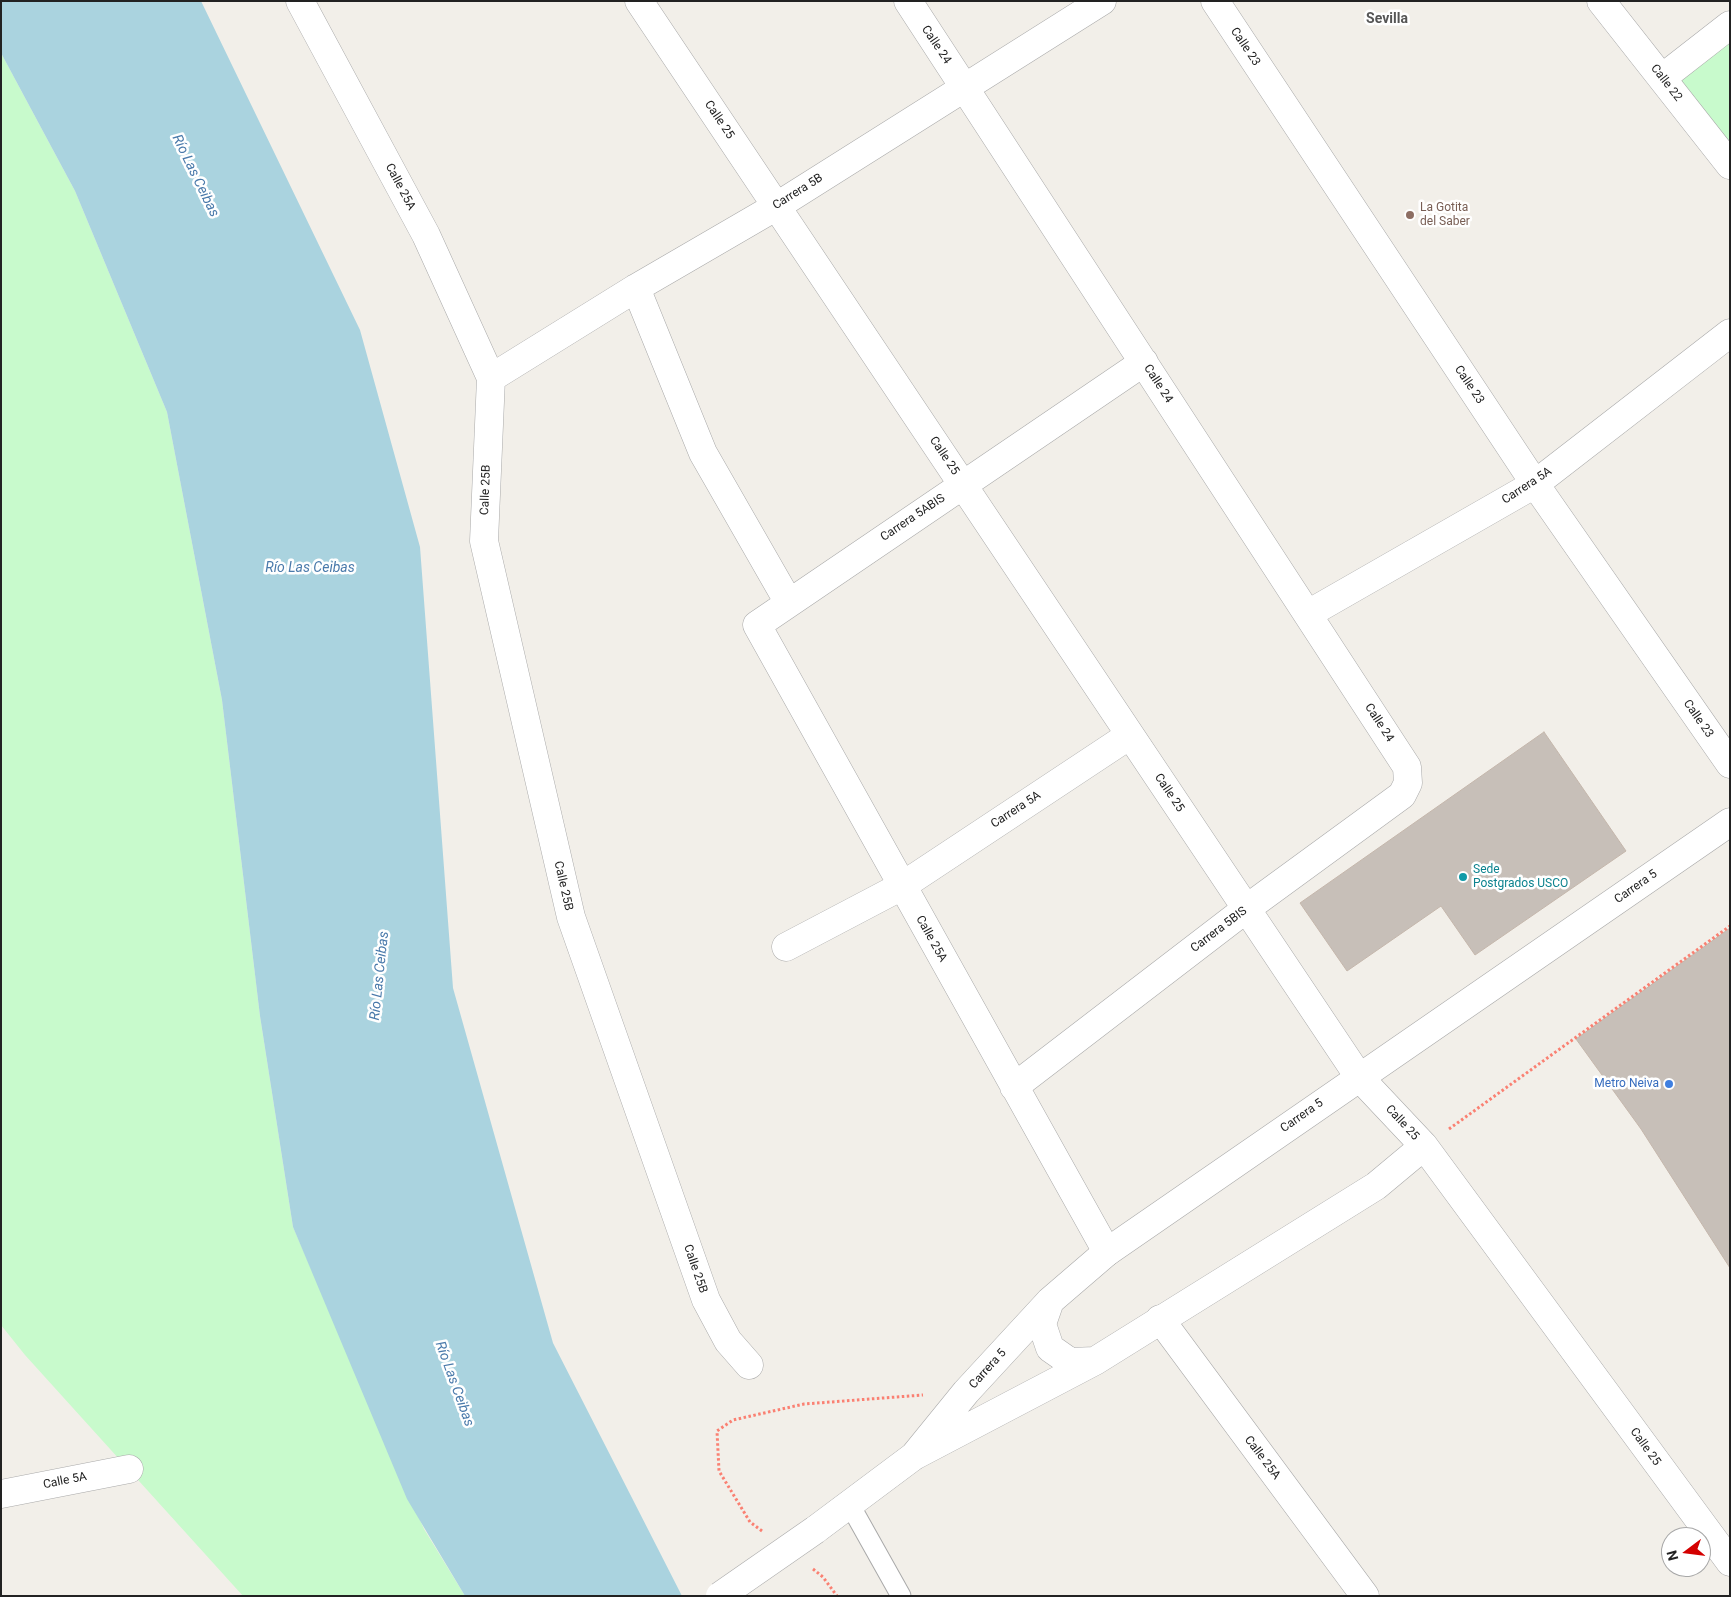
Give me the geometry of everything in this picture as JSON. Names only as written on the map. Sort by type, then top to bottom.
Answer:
[{"type":"street","name":"Calle 25A","points":[[300,1],[426,235],[490,378]]},
{"type":"street","name":"Calle 25","points":[[639,1],[1359,1077],[1424,1146],[1730,1562]]},
{"type":"street","name":"Calle 24","points":[[908,1],[1407,767]]},
{"type":"street","name":"Carrera 5B","points":[[490,378],[636,288],[777,206],[1102,1]]},
{"type":"street","name":"Calle 23","points":[[1215,1],[1535,484],[1730,764]]},
{"type":"street","name":"Calle 22","points":[[1602,1],[1730,165]]},
{"type":"street","points":[[1662,78],[1730,25]]},
{"type":"street","points":[[636,288],[703,453],[789,603]]},
{"type":"street","name":"Carrera 5A","points":[[1308,614],[1535,484],[1730,333]]},
{"type":"street","name":"Carrera 5ABIS","points":[[758,625],[1144,362]]},
{"type":"street","name":"Calle 25B","points":[[490,378],[484,541],[571,917],[706,1300],[728,1340],[749,1365]]},
{"type":"street","name":"Calle 25A","points":[[758,625],[1107,1252]]},
{"type":"street","name":"Carrera 5A","points":[[786,947],[902,886],[1130,735]]},
{"type":"street","name":"Carrera 5BIS","points":[[1014,1087],[1246,909],[1402,796],[1408,783],[1407,767]]},
{"type":"street","name":"Carrera 5","points":[[914,1456],[966,1392],[1050,1301],[1107,1252],[1730,822]]},
{"type":"street","name":"Carrera 5","points":[[720,1596],[850,1505],[914,1456],[1095,1361],[1376,1186],[1424,1146]]},
{"type":"street","points":[[1050,1301],[1042,1324],[1050,1348],[1070,1362],[1095,1361]]},
{"type":"street","name":"Calle 25A","points":[[1160,1320],[1365,1596]]},
{"type":"street","name":"Calle 5A","points":[[1,1494],[129,1470]]},
{"type":"lane","points":[[850,1505],[901,1596]]},
{"type":"path","points":[[1424,1146],[1730,926]]},
{"type":"path","points":[[764,1533],[750,1522],[719,1471],[717,1431],[733,1420],[804,1404],[966,1392]]},
{"type":"path","points":[[809,1566],[823,1577],[837,1596]]},
{"type":"green space","points":[[1730,25],[1730,165],[1662,78]]},
{"type":"green space","points":[[1,53],[75,191],[167,412],[222,700],[260,1016],[293,1227],[424,1529],[465,1596],[243,1596],[25,1355],[1,1325]]},
{"type":"water","name":"Río Las Ceibas","points":[[1,1],[201,1],[360,330],[420,547],[453,988],[553,1343],[682,1596],[465,1596],[407,1499],[293,1227],[260,1016],[222,700],[167,412],[75,191],[1,53]]},
{"type":"building","name":"Sede Postgrados USCO","points":[[1544,732],[1626,851],[1475,955],[1441,906],[1347,971],[1300,903]]},
{"type":"building","name":"Metro Neiva","points":[[1730,928],[1730,1268],[1641,1129],[1576,1039]]},
{"type":"place","name":"La Gotita del Saber","points":[[1410,215]]},
{"type":"place","name":"Sede Postgrados USCO","points":[[1463,877]]},
{"type":"place","name":"Metro Neiva","points":[[1669,1084]]},
{"type":"district","name":"Sevilla","points":[[1387,19]]}]
